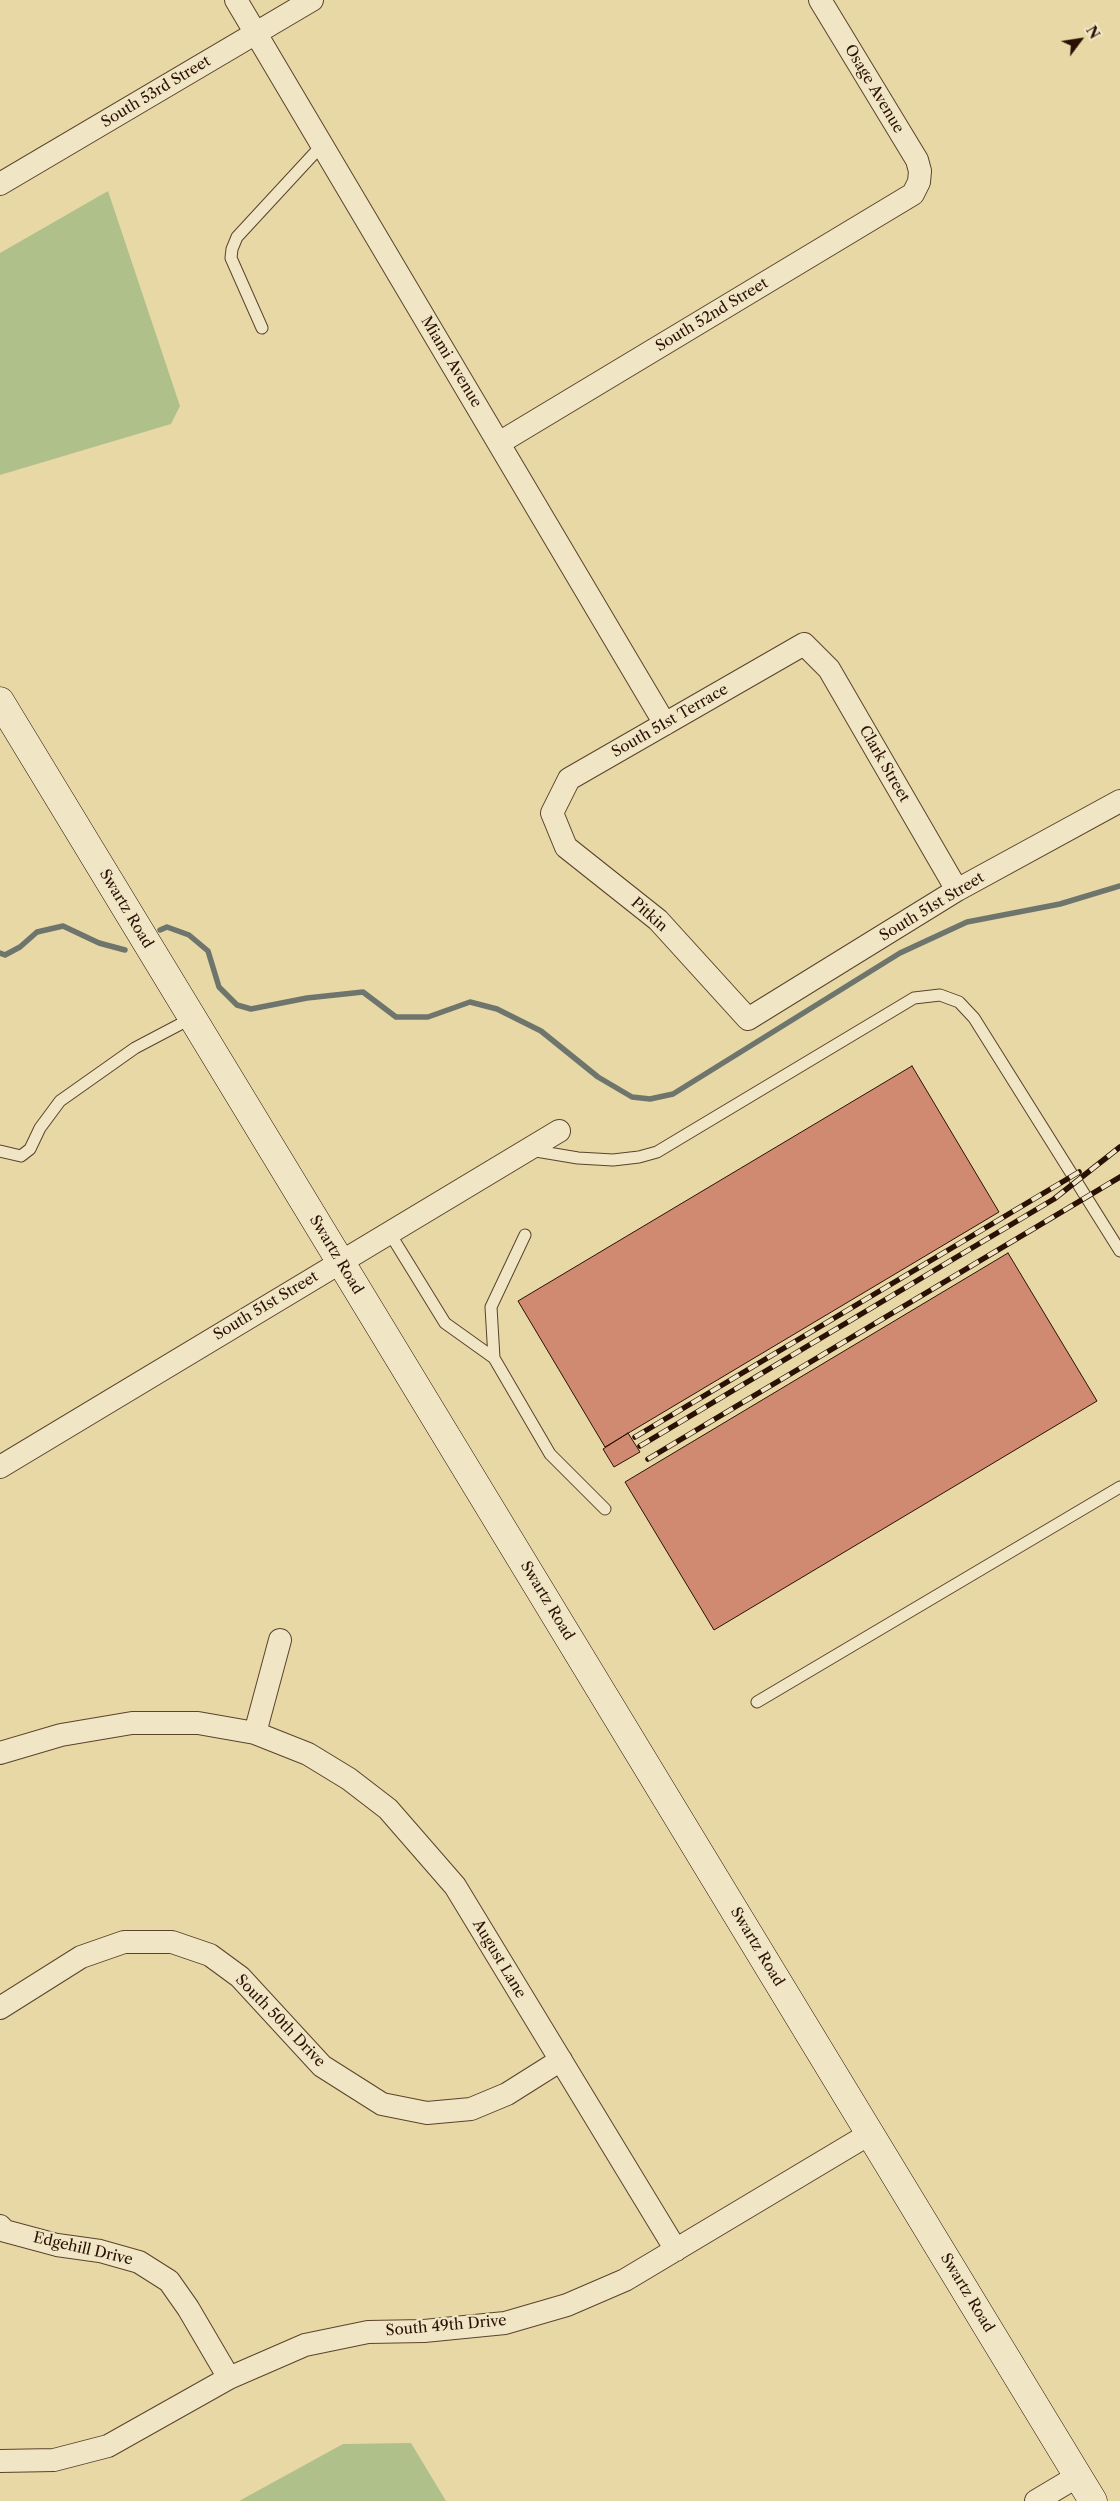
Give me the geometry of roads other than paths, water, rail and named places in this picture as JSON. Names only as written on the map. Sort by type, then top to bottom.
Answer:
[{"type":"street","name":"Miami Avenue","points":[[236,0],[665,724]]},
{"type":"street","name":"South 53rd Street","points":[[0,184],[312,0]]},
{"type":"street","name":"Osage Avenue","points":[[820,0],[918,160],[919,182]]},
{"type":"street","name":"South 52nd Street","points":[[499,443],[913,194],[919,182]]},
{"type":"street","name":"South 51st Terrace","points":[[552,813],[569,779],[804,644]]},
{"type":"street","name":"Clark Street","points":[[804,644],[829,669],[957,890]]},
{"type":"street","name":"Swartz Road","points":[[0,701],[1093,2501]]},
{"type":"street","name":"South 51st Street","points":[[748,1019],[957,890],[1120,801]]},
{"type":"street","name":"Pitkin","points":[[552,813],[566,847],[658,920],[748,1019]]},
{"type":"street","name":"South 51st Street","points":[[0,1467],[526,1149],[559,1131]]},
{"type":"street","points":[[255,1733],[280,1640]]},
{"type":"street","name":"August Lane","points":[[0,1753],[61,1735],[132,1723],[198,1723],[255,1733],[308,1754],[349,1779],[388,1809],[455,1886],[676,2250]]},
{"type":"street","name":"South 50th Drive","points":[[0,2008],[81,1957],[124,1942],[172,1942],[210,1955],[240,1977],[322,2066],[382,2104],[427,2113],[471,2109],[507,2094],[561,2060]]},
{"type":"street","name":"South 49th Drive","points":[[0,2461],[54,2460],[108,2446],[228,2378],[305,2345],[368,2332],[424,2331],[505,2323],[567,2305],[625,2280],[871,2133]]},
{"type":"street","name":"Edgehill Drive","points":[[0,2226],[5,2231],[57,2245],[100,2251],[139,2262],[169,2281],[188,2308],[228,2378]]},
{"type":"street","points":[[1036,2501],[1078,2476]]},
{"type":"lane","points":[[262,328],[231,258],[232,249],[238,237],[322,145]]},
{"type":"lane","points":[[526,1149],[578,1158],[614,1160],[657,1152],[914,998],[940,995],[959,1002],[974,1018],[1120,1251]]},
{"type":"lane","points":[[0,1151],[20,1156],[30,1148],[40,1128],[60,1101],[135,1048],[192,1018]]},
{"type":"lane","points":[[388,1232],[445,1323],[494,1358],[550,1454],[605,1509]]},
{"type":"lane","points":[[494,1358],[491,1306],[524,1235]]},
{"type":"lane","points":[[757,1702],[1120,1487]]},
{"type":"waterway","points":[[160,930],[167,927],[189,935],[208,951],[219,987],[237,1005],[251,1009],[307,998],[363,992],[396,1017],[428,1017],[470,1002],[497,1009],[541,1031],[598,1077],[632,1097],[650,1099],[673,1094],[900,953],[967,922],[1060,904],[1120,886]]},
{"type":"waterway","points":[[0,953],[5,955],[20,947],[37,932],[63,926],[99,943],[125,950]]},
{"type":"railway","points":[[640,1446],[1054,1199],[1120,1147]]},
{"type":"railway","points":[[635,1437],[1079,1172]]},
{"type":"railway","points":[[648,1459],[1120,1177]]}]
